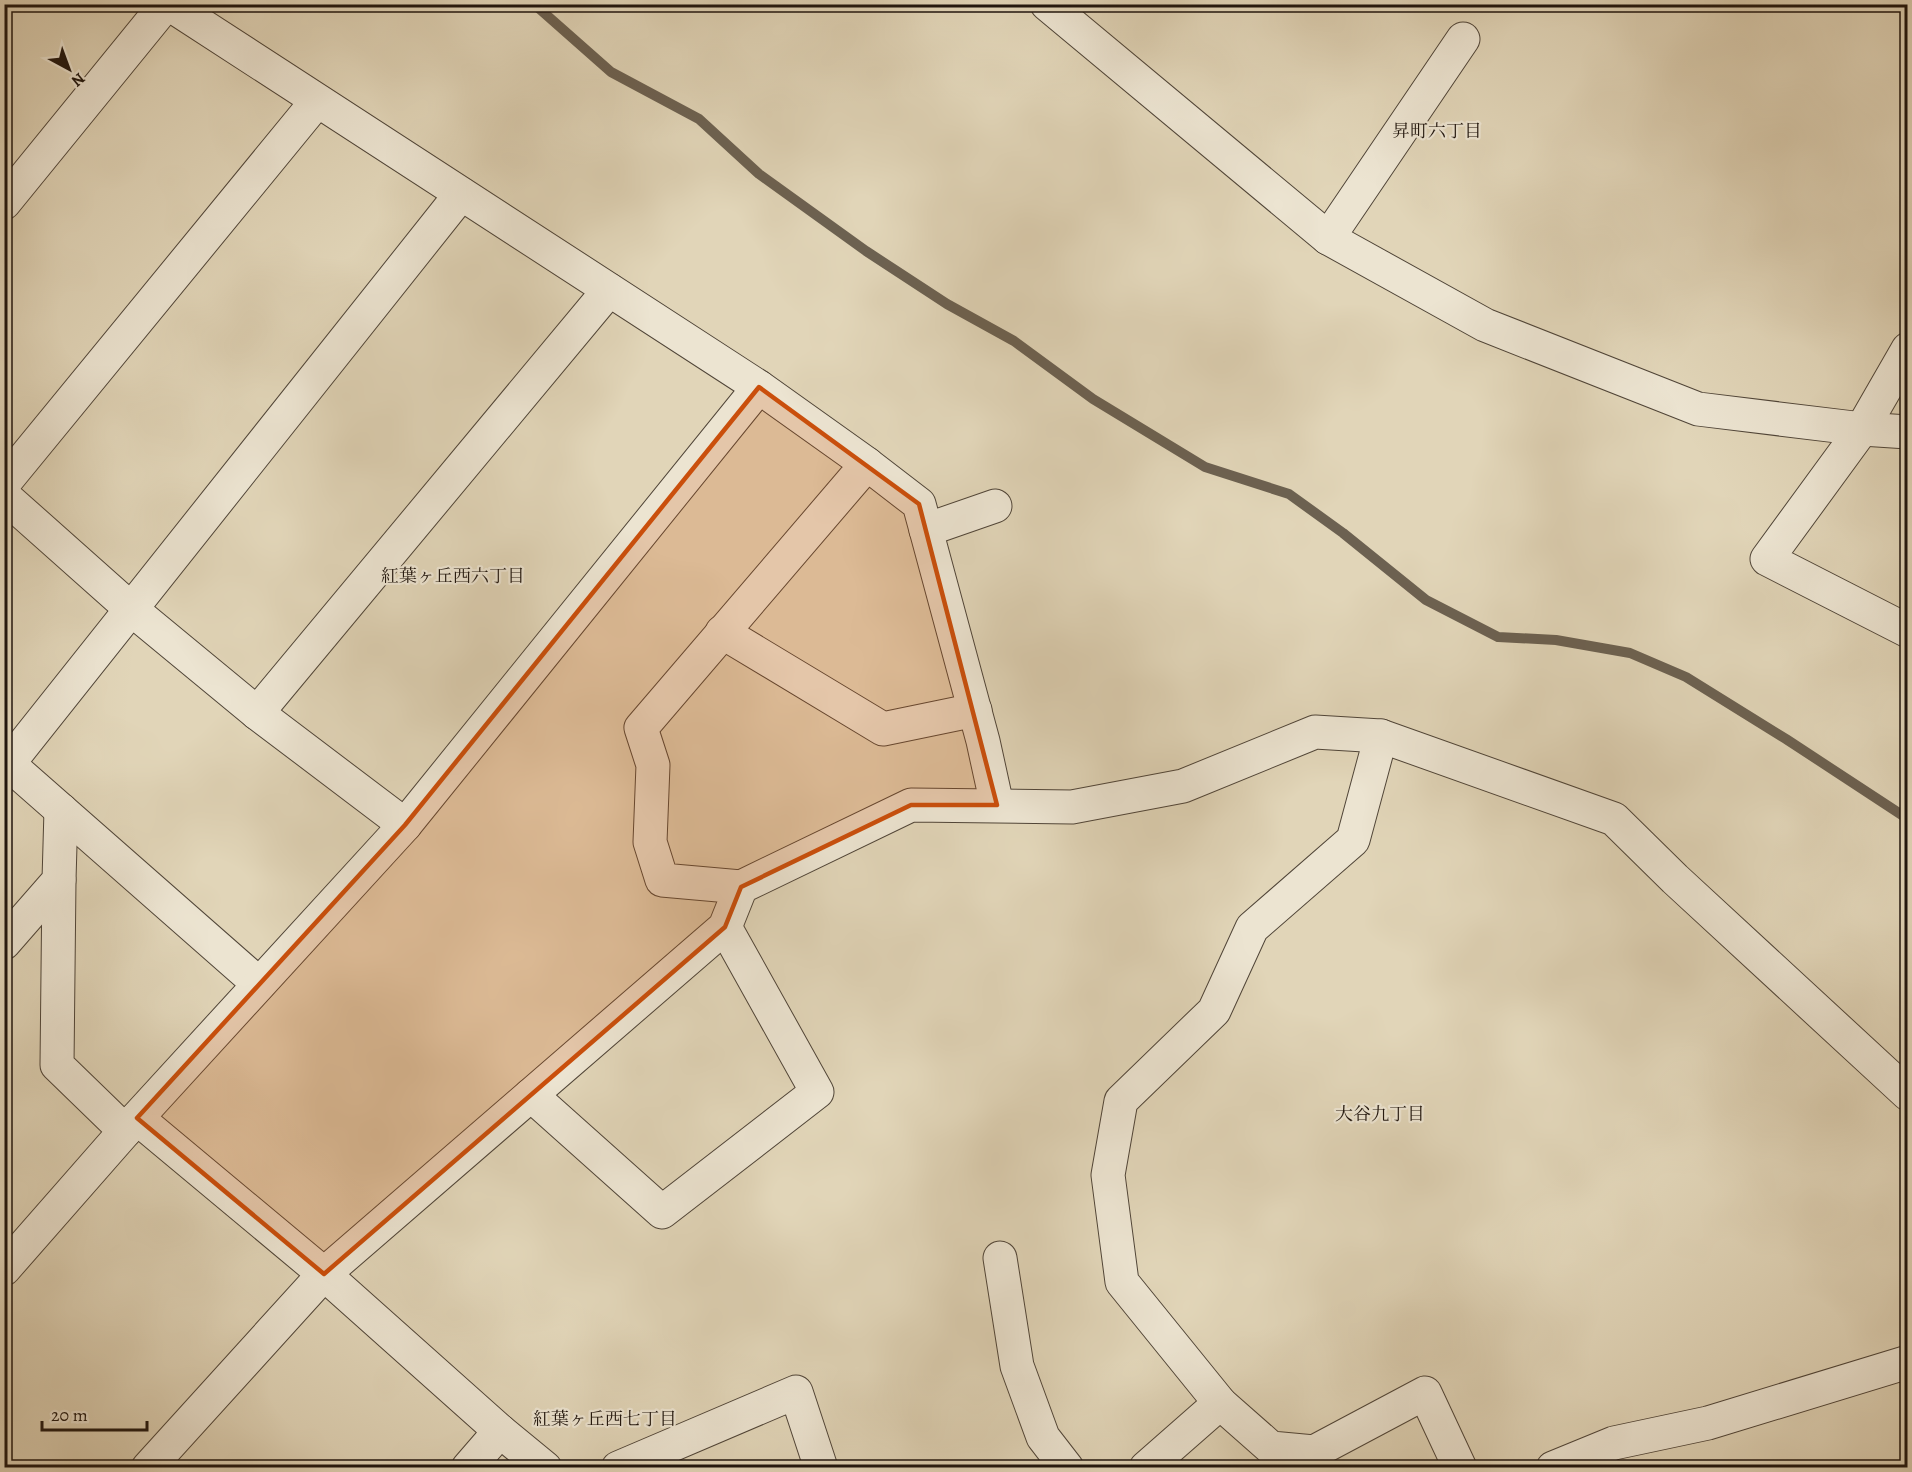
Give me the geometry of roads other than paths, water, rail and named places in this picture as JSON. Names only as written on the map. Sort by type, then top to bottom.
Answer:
[{"type":"street","points":[[4,202],[167,4],[759,387],[919,504],[975,710],[997,805]]},
{"type":"street","points":[[1047,4],[1328,238],[1485,325],[1698,409],[1862,429],[1908,432]]},
{"type":"street","points":[[1328,238],[1463,39]]},
{"type":"street","points":[[4,483],[317,101]]},
{"type":"street","points":[[260,984],[6,762],[461,195]]},
{"type":"street","points":[[257,712],[609,290]]},
{"type":"street","points":[[1908,349],[1862,429],[1767,559],[1908,631]]},
{"type":"street","points":[[4,1269],[131,1124],[405,825],[759,387]]},
{"type":"street","points":[[867,464],[641,728],[653,765],[650,842],[662,880],[741,887],[911,805],[1072,807],[1183,786],[1315,732],[1381,736],[1614,819],[1675,879],[1908,1094]]},
{"type":"street","points":[[4,496],[131,609],[257,712],[405,825]]},
{"type":"street","points":[[926,530],[995,506]]},
{"type":"street","points":[[722,632],[883,729],[975,710]]},
{"type":"street","points":[[1381,736],[1353,840],[1252,928],[1214,1011],[1121,1101],[1108,1175],[1122,1282],[1220,1403],[1271,1448],[1314,1452],[1425,1393],[1460,1467]]},
{"type":"street","points":[[61,810],[57,1065],[324,1274],[500,1431],[545,1467]]},
{"type":"street","points":[[4,943],[59,880]]},
{"type":"street","points":[[148,1467],[324,1274],[725,927],[741,887]]},
{"type":"street","points":[[531,1095],[662,1212],[817,1092],[725,927]]},
{"type":"street","points":[[1000,1258],[1017,1366],[1043,1437],[1067,1467]]},
{"type":"street","points":[[1553,1467],[1614,1443],[1708,1424],[1908,1362]]},
{"type":"street","points":[[618,1467],[796,1392],[821,1467]]},
{"type":"street","points":[[1146,1467],[1220,1403]]},
{"type":"street","points":[[468,1467],[500,1431]]},
{"type":"waterway","points":[[534,4],[611,72],[699,119],[759,174],[866,251],[947,304],[1014,341],[1093,399],[1205,467],[1289,494],[1343,533],[1426,600],[1498,637],[1556,640],[1630,653],[1686,677],[1908,819]]},
{"type":"district","name":"昇町六丁目","points":[[1437,131]]},
{"type":"district","name":"紅葉ヶ丘西六丁目","points":[[453,576]]},
{"type":"district","name":"大谷九丁目","points":[[1380,1114]]},
{"type":"district","name":"紅葉ヶ丘西七丁目","points":[[605,1419]]}]
